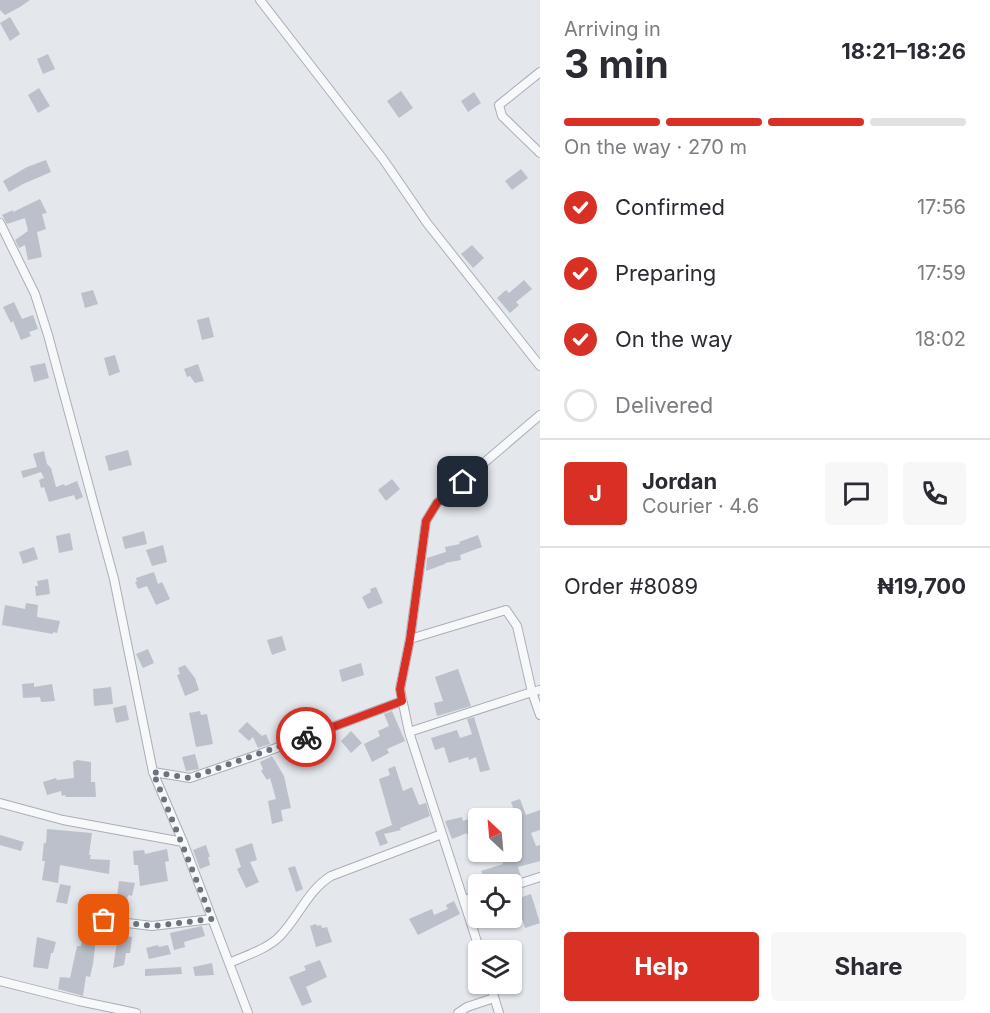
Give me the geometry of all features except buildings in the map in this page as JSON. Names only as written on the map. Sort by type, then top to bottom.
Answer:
[{"type":"street","points":[[260,0],[383,159],[427,224],[540,366]]},
{"type":"street","points":[[540,72],[499,105],[502,116],[540,153]]},
{"type":"street","points":[[0,223],[35,294],[48,335],[114,579],[153,772],[183,842],[248,1013]]},
{"type":"street","points":[[477,940],[409,732],[400,689],[410,639],[426,521],[437,503],[540,415]]},
{"type":"street","points":[[410,639],[506,610],[517,626],[536,691],[540,715]]},
{"type":"street","points":[[409,732],[536,691]]},
{"type":"street","points":[[153,772],[190,778],[402,701]]},
{"type":"street","points":[[0,803],[63,820],[183,842]]},
{"type":"street","points":[[229,963],[277,939],[317,886],[331,876],[442,834]]},
{"type":"street","points":[[522,883],[540,877]]},
{"type":"street","points":[[86,918],[153,926],[212,919]]},
{"type":"street","points":[[0,981],[136,1013]]},
{"type":"street","points":[[493,994],[499,1013]]},
{"type":"street","points":[[458,1013],[467,1007],[494,998]]},
{"type":"way so far","points":[[104,920],[153,926],[212,919],[153,772],[190,778],[306,737]]},
{"type":"route","points":[[306,737],[402,701],[400,689],[410,639],[426,521],[437,503],[463,482]]}]
